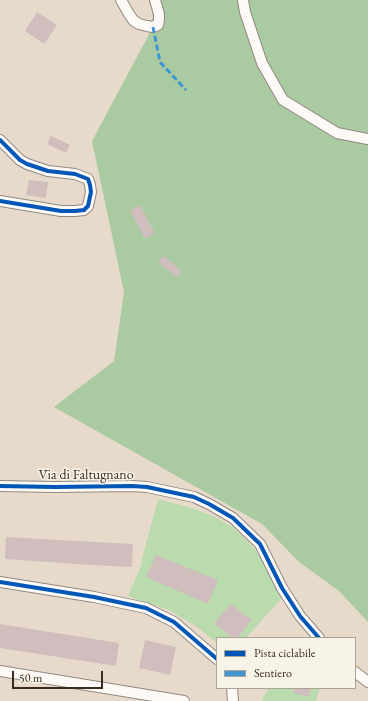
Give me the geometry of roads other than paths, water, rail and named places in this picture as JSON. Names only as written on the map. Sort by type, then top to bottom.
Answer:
[{"type":"street","points":[[121,0],[134,20],[140,24],[154,27],[158,25],[159,20],[155,0]]},
{"type":"street","points":[[243,0],[245,12],[262,63],[283,100],[337,132],[368,139]]},
{"type":"street","points":[[0,140],[26,164],[48,171],[75,174],[88,179],[91,192],[88,206],[84,210],[75,211],[61,211],[0,201]]},
{"type":"street","name":"Via di Faltugnano","points":[[0,486],[147,487],[194,497],[209,504],[233,518],[260,544],[279,583],[300,616],[318,637]]},
{"type":"street","points":[[0,582],[94,597],[146,608],[174,622],[216,658]]},
{"type":"street","points":[[0,671],[184,701]]},
{"type":"street","points":[[356,673],[368,682]]},
{"type":"street","points":[[232,689],[234,701]]}]
